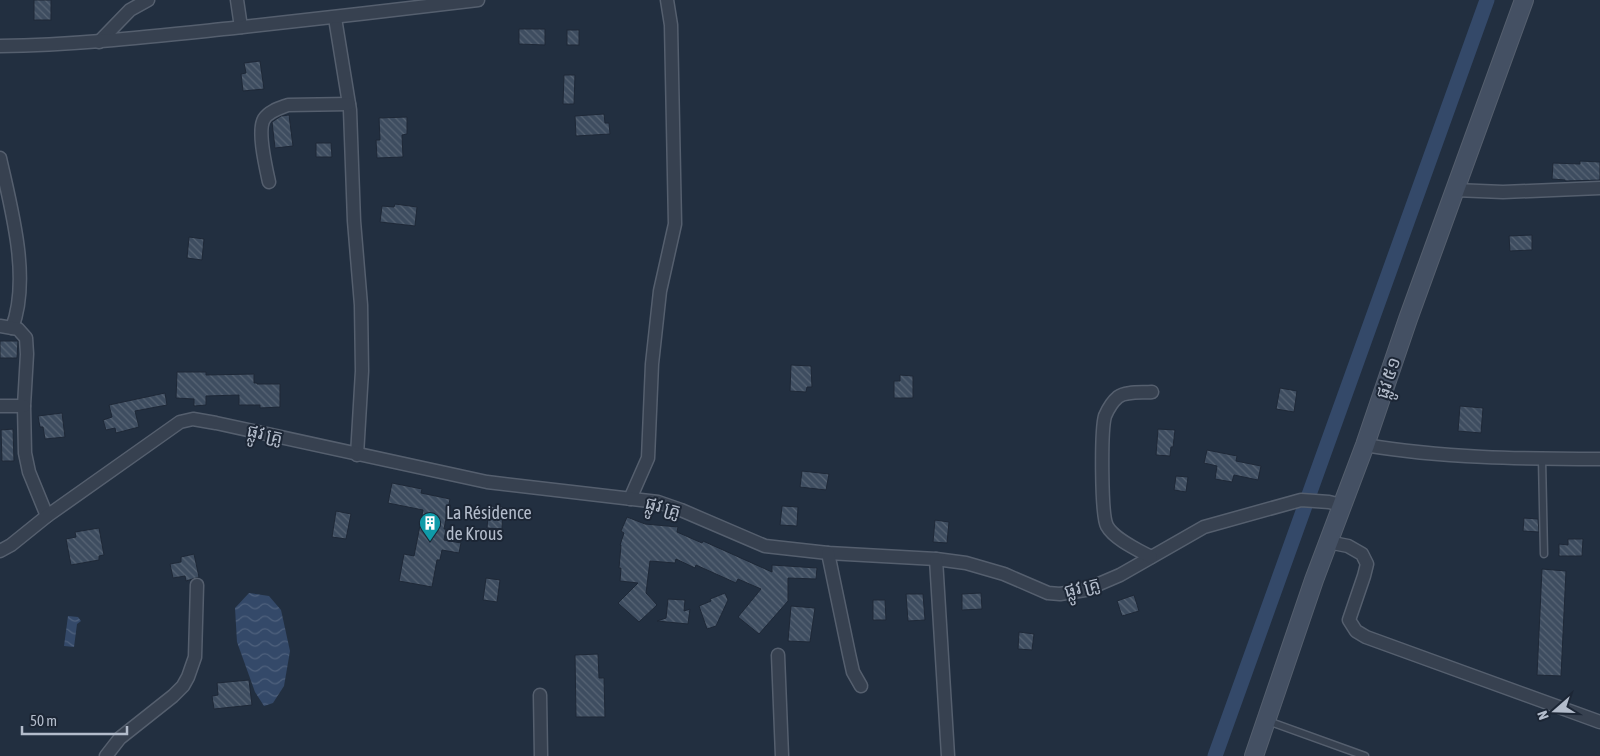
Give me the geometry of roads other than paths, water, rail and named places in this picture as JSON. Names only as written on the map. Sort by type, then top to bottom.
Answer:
[{"type":"main road","name":"ផ្លូវ ៥១","points":[[1254,756],[1328,542],[1335,503],[1365,445],[1524,0]]},
{"type":"street","points":[[99,42],[130,10],[148,0]]},
{"type":"street","points":[[237,0],[241,27]]},
{"type":"street","points":[[0,46],[99,42],[335,18],[478,0]]},
{"type":"street","points":[[630,499],[648,458],[652,364],[660,291],[674,224],[671,25],[667,0]]},
{"type":"street","points":[[335,18],[349,104],[354,221],[361,305],[362,371],[358,455]]},
{"type":"street","points":[[269,182],[261,133],[263,121],[268,115],[288,105],[349,104]]},
{"type":"street","points":[[0,158],[18,248],[19,305],[6,327],[18,329],[26,338],[25,453],[29,472],[47,516]]},
{"type":"street","points":[[1455,190],[1502,192],[1600,188]]},
{"type":"street","points":[[1151,557],[1111,532],[1106,525],[1103,494],[1103,450],[1105,417],[1110,405],[1120,396],[1152,392]]},
{"type":"street","points":[[0,406],[24,406]]},
{"type":"street","name":"ផ្លូវ គ្រូ","points":[[0,551],[11,545],[47,516],[180,422],[187,420],[216,423],[487,482],[658,502],[670,505],[765,546],[828,553],[936,559],[986,568],[1036,589],[1060,594],[1085,590],[1101,584],[1204,527],[1301,500],[1335,503]]},
{"type":"street","points":[[1365,445],[1406,452],[1600,460]]},
{"type":"street","points":[[1328,542],[1348,546],[1362,554],[1367,564],[1349,620],[1356,631],[1366,637],[1600,722]]},
{"type":"street","points":[[828,553],[853,672],[861,686]]},
{"type":"street","points":[[936,559],[948,756]]},
{"type":"street","points":[[106,756],[120,738],[173,696],[188,677],[195,657],[197,586]]},
{"type":"street","points":[[778,655],[782,756]]},
{"type":"street","points":[[540,695],[541,756]]},
{"type":"lane","points":[[1542,459],[1544,554]]},
{"type":"lane","points":[[1267,720],[1365,756]]},
{"type":"water","points":[[249,593],[269,596],[281,610],[290,651],[284,686],[273,703],[264,706],[255,692],[237,642],[235,608]]},
{"type":"water","points":[[68,616],[78,617],[81,621],[77,624],[74,647],[64,646]]},
{"type":"waterway","points":[[1215,756],[1487,0]]},
{"type":"place","name":"La Résidence de Krous","points":[[430,542]]}]
